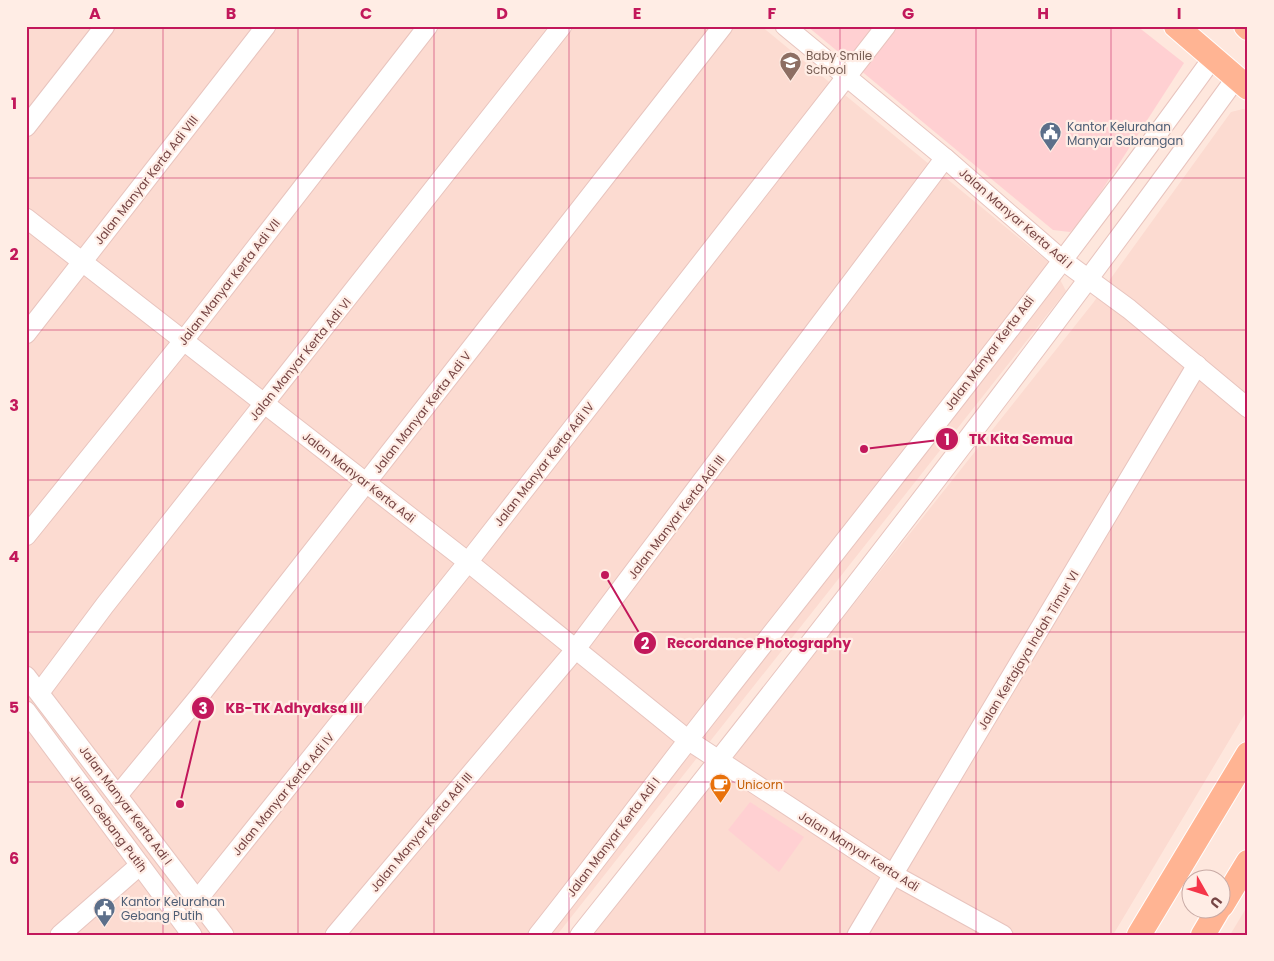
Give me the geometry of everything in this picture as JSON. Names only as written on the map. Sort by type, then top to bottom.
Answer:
[{"type":"main road","points":[[1176,26],[1229,72]]},
{"type":"main road","points":[[1139,935],[1248,754]]},
{"type":"main road","points":[[1232,888],[1248,862]]},
{"type":"main road","points":[[1203,935],[1213,918]]},
{"type":"street","points":[[26,127],[105,26]]},
{"type":"street","name":"Jalan Manyar Kerta Adi VIII","points":[[26,334],[266,26]]},
{"type":"street","name":"Jalan Manyar Kerta Adi VII","points":[[26,536],[184,340],[428,26]]},
{"type":"street","name":"Jalan Manyar Kerta Adi VI","points":[[40,692],[105,605],[562,26]]},
{"type":"street","name":"Jalan Manyar Kerta Adi V","points":[[118,795],[367,483],[722,26]]},
{"type":"street","name":"Jalan Manyar Kerta Adi I","points":[[785,26],[945,158],[1064,262],[1088,278],[1248,408]]},
{"type":"street","name":"Jalan Manyar Kerta Adi IV","points":[[198,900],[468,562],[886,26]]},
{"type":"street","name":"Jalan Manyar Kerta Adi","points":[[580,935],[704,750],[896,475],[1064,262],[1146,149],[1229,72]]},
{"type":"street","name":"Jalan Manyar Kerta Adi","points":[[704,750],[1088,278],[1229,72]]},
{"type":"street","name":"Jalan Manyar Kerta Adi III","points":[[335,935],[575,650],[945,158]]},
{"type":"street","name":"Jalan Manyar Kerta Adi","points":[[26,218],[468,562],[575,650],[704,750],[894,875],[1002,935]]},
{"type":"street","name":"Jalan Kertajaya Indah Timur VI","points":[[857,935],[1197,365]]},
{"type":"street","name":"Jalan Manyar Kerta Adi I","points":[[26,676],[224,935]]},
{"type":"street","name":"Jalan Gebang Putih","points":[[26,711],[192,935]]},
{"type":"street","name":"Jalan Manyar Kerta Adi I","points":[[538,935],[704,750]]},
{"type":"street","points":[[60,935],[140,865]]},
{"type":"shaded area","points":[[26,26],[761,26],[1053,266],[1066,291],[557,935],[26,935]]},
{"type":"shaded area","points":[[807,26],[1137,26],[1184,63],[1084,218],[1070,232],[1053,230]]},
{"type":"shaded area","points":[[1243,109],[1248,110],[1248,709],[1113,935],[591,935],[1093,303],[1231,112]]},
{"type":"shaded area","points":[[750,802],[804,837],[779,872],[728,830]]},
{"type":"shaded area","points":[[1248,905],[1248,935],[1230,935]]},
{"type":"place","name":"Baby Smile School","points":[[790,81]]},
{"type":"place","name":"Kantor Kelurahan Manyar Sabrangan","points":[[1051,152]]},
{"type":"place","name":"TK Kita Semua","points":[[864,449]]},
{"type":"place","name":"Recordance Photography","points":[[605,575]]},
{"type":"place","name":"Unicorn","points":[[721,803]]},
{"type":"place","name":"KB-TK Adhyaksa III","points":[[180,804]]},
{"type":"place","name":"Kantor Kelurahan Gebang Putih","points":[[105,927]]}]
